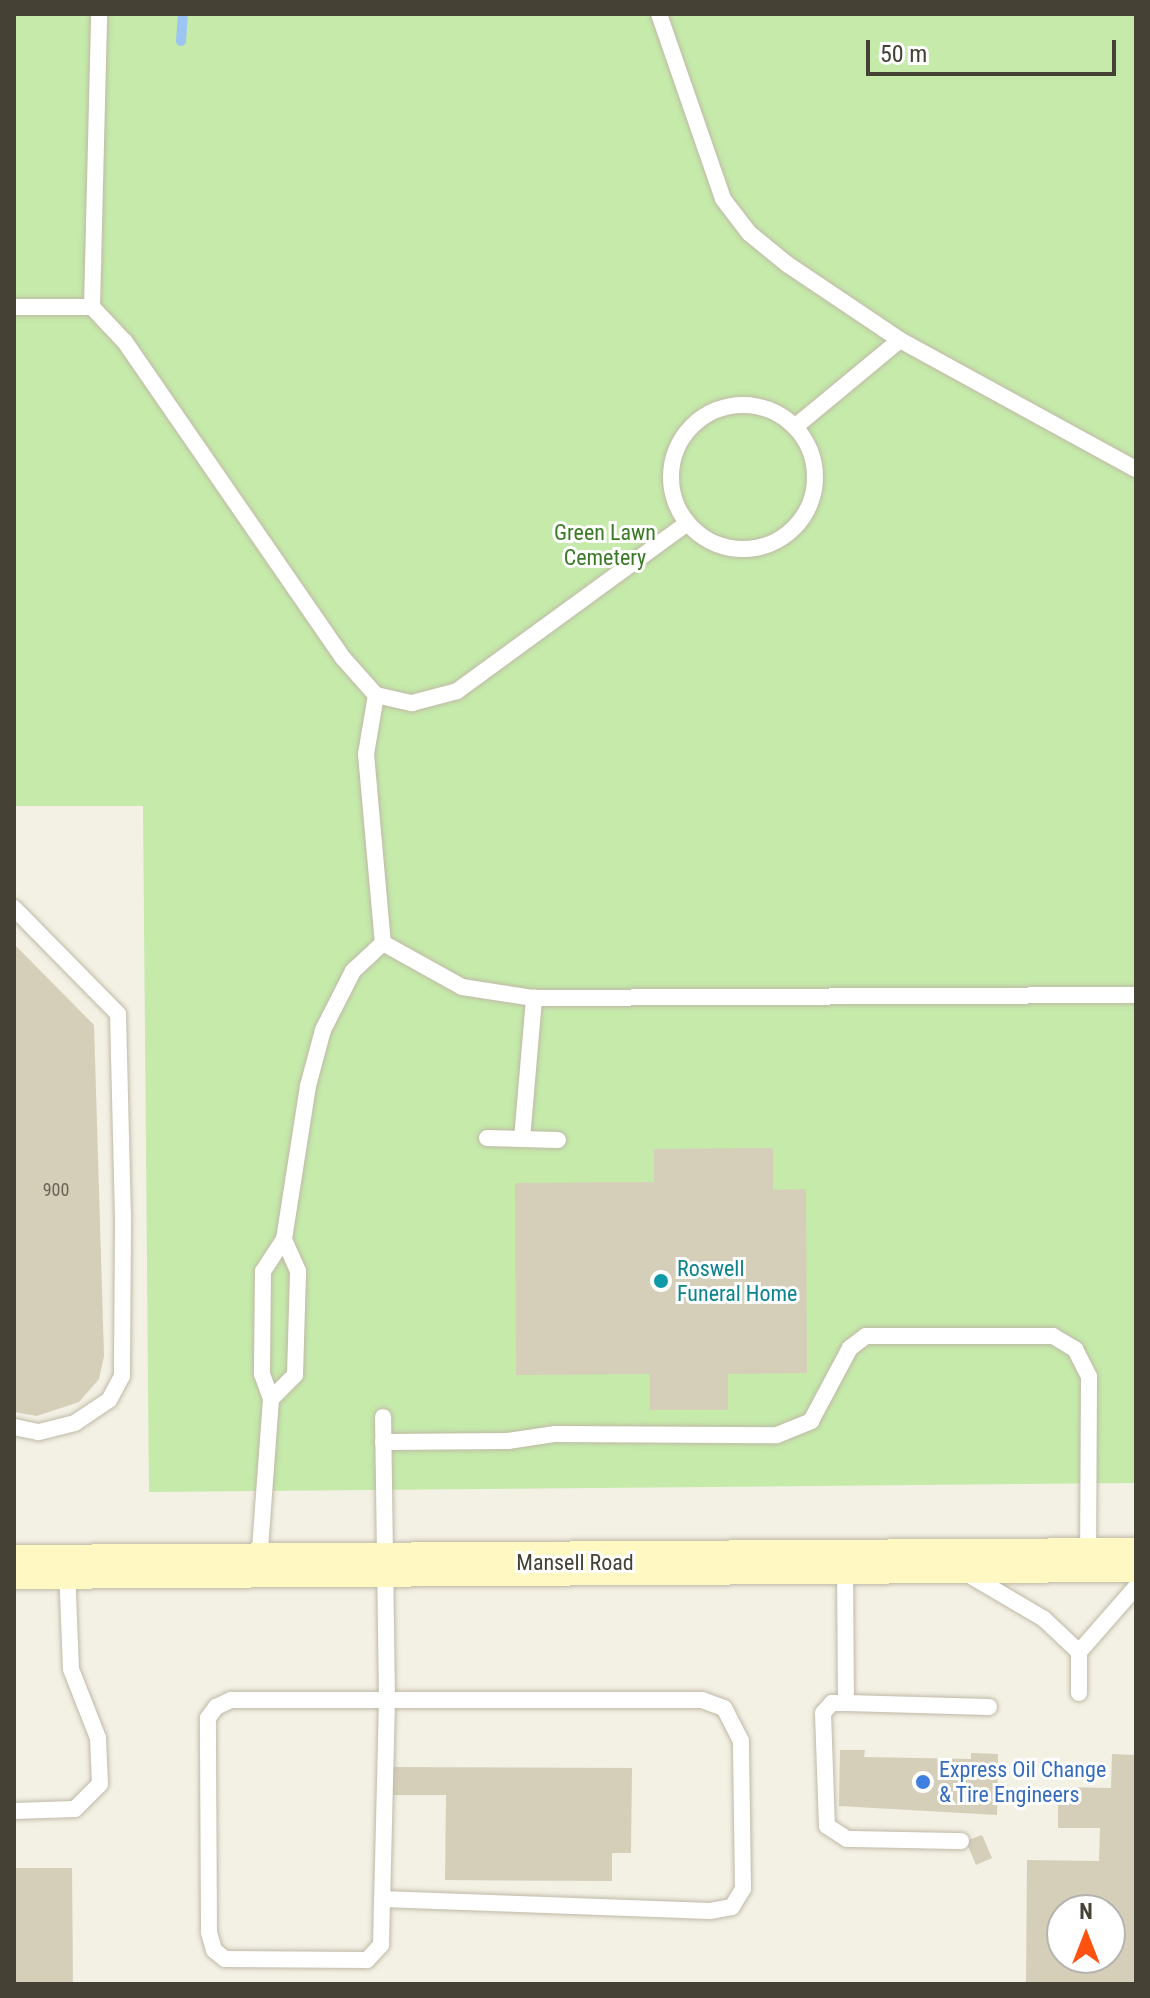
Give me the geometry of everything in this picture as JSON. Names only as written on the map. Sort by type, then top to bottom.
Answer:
[{"type":"main road","name":"Mansell Road","points":[[14,1567],[1136,1560]]},
{"type":"lane","points":[[99,14],[92,307],[125,342],[343,658],[376,695],[412,703],[457,691],[687,523]]},
{"type":"lane","points":[[659,14],[723,199],[749,233],[787,264],[900,340],[1136,469]]},
{"type":"lane","points":[[14,307],[92,307]]},
{"type":"lane","points":[[796,426],[900,340]]},
{"type":"lane","points":[[741,404],[761,406],[796,426],[812,453],[816,485],[810,505],[784,537],[743,549],[722,546],[687,523],[671,487],[671,467],[687,430],[702,416],[741,404]]},
{"type":"lane","points":[[376,695],[366,754],[383,943]]},
{"type":"lane","points":[[14,908],[118,1014],[123,1224],[122,1376],[115,1388],[75,1423],[38,1432],[14,1427]]},
{"type":"lane","points":[[383,943],[462,987],[534,998],[1136,995]]},
{"type":"lane","points":[[259,1566],[271,1399],[262,1374],[263,1271],[284,1239],[314,1056],[353,971],[383,943]]},
{"type":"lane","points":[[522,1139],[534,998]]},
{"type":"lane","points":[[487,1138],[558,1140]]},
{"type":"lane","points":[[271,1399],[295,1375],[298,1271],[284,1239]]},
{"type":"lane","points":[[383,1442],[508,1441],[555,1434],[777,1435],[811,1421],[850,1348],[866,1336],[1053,1336],[1075,1349],[1089,1377],[1088,1560]]},
{"type":"lane","points":[[382,1899],[710,1911],[732,1907],[743,1889],[741,1741],[724,1708],[702,1700],[387,1700],[231,1700],[208,1718],[209,1932],[214,1950],[225,1959],[367,1960],[381,1945],[382,1899],[387,1700],[382,1565],[383,1417]]},
{"type":"lane","points":[[947,1561],[1083,1646]]},
{"type":"lane","points":[[845,1562],[846,1703]]},
{"type":"lane","points":[[14,1811],[75,1809],[100,1784],[98,1738],[71,1669],[67,1567]]},
{"type":"lane","points":[[1079,1693],[1083,1646],[1136,1587]]},
{"type":"lane","points":[[961,1841],[833,1835],[827,1826],[823,1713],[832,1703],[989,1707]]},
{"type":"green space","name":"Green Lawn Cemetery","points":[[14,14],[1136,14],[1136,1483],[149,1492],[143,806],[14,806]]},
{"type":"building","points":[[14,944],[94,1025],[104,1356],[99,1379],[79,1402],[37,1416],[14,1412]]},
{"type":"building","name":"Roswell Funeral Home","points":[[773,1148],[773,1190],[806,1189],[807,1373],[728,1374],[728,1410],[650,1410],[650,1374],[516,1375],[515,1183],[654,1182],[654,1149]]},
{"type":"building","points":[[840,1750],[865,1750],[864,1757],[971,1759],[971,1753],[998,1754],[997,1815],[839,1806]]},
{"type":"building","points":[[1112,1754],[1136,1755],[1136,1984],[1026,1984],[1027,1860],[1099,1861],[1100,1828],[1058,1828],[1058,1787],[1111,1788]]},
{"type":"building","points":[[388,1767],[632,1768],[631,1853],[612,1853],[612,1881],[445,1880],[446,1795],[388,1795]]},
{"type":"building","points":[[982,1835],[992,1858],[976,1865],[966,1841]]},
{"type":"building","points":[[14,1868],[72,1868],[73,1984],[14,1984]]},
{"type":"waterway","points":[[181,41],[183,14]]},
{"type":"place","name":"Roswell Funeral Home","points":[[661,1281]]},
{"type":"place","name":"Express Oil Change & Tire Engineers","points":[[923,1782]]}]
